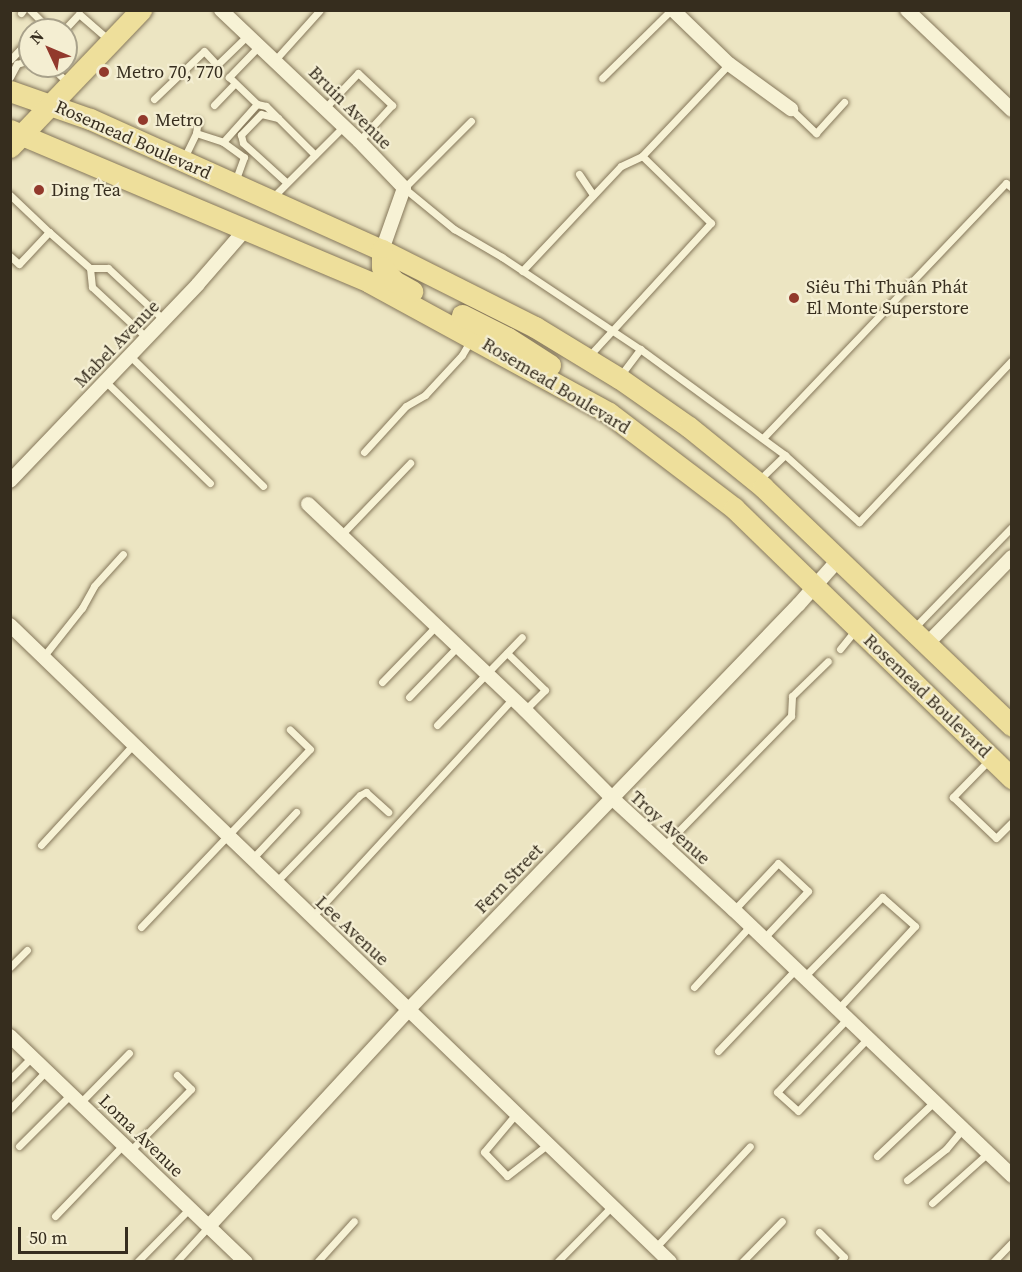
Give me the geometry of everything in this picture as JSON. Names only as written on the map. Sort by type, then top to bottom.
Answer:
[{"type":"main road","points":[[15,137],[52,104],[141,10]]},
{"type":"main road","name":"Rosemead Boulevard","points":[[10,91],[52,104],[382,250],[535,327],[619,378],[689,427],[756,482],[1011,726]]},
{"type":"main road","name":"Rosemead Boulevard","points":[[15,137],[369,282],[473,336],[609,413],[734,508],[1011,778]]},
{"type":"main road","points":[[245,230],[255,225],[268,227],[346,263],[356,265],[367,261],[382,250]]},
{"type":"main road","points":[[382,250],[382,267],[399,286],[508,338],[552,366],[575,394]]},
{"type":"street","name":"Bruin Avenue","points":[[221,10],[344,126],[404,188]]},
{"type":"street","points":[[672,10],[729,64],[791,109]]},
{"type":"street","points":[[907,10],[1011,110]]},
{"type":"street","points":[[382,250],[404,188]]},
{"type":"street","name":"Mabel Avenue","points":[[10,481],[165,320],[245,230]]},
{"type":"street","name":"Troy Avenue","points":[[308,504],[513,698],[663,847],[764,938],[1011,1176]]},
{"type":"street","points":[[926,645],[1011,558]]},
{"type":"street","name":"Fern Street","points":[[209,1226],[409,1010],[799,604],[838,560]]},
{"type":"street","name":"Lee Avenue","points":[[10,625],[515,1115],[670,1262]]},
{"type":"street","name":"Loma Avenue","points":[[10,1035],[246,1262]]},
{"type":"lane","points":[[275,60],[320,10]]},
{"type":"lane","points":[[602,78],[672,10]]},
{"type":"lane","points":[[75,18],[79,14],[111,42]]},
{"type":"lane","points":[[154,99],[204,51],[217,65],[247,36]]},
{"type":"lane","points":[[260,45],[229,77],[257,104],[266,106],[315,155]]},
{"type":"lane","points":[[10,77],[13,61]]},
{"type":"lane","points":[[522,271],[621,166],[642,156],[729,64]]},
{"type":"lane","points":[[325,108],[358,73],[384,97],[392,105],[359,141]]},
{"type":"lane","points":[[63,78],[70,85]]},
{"type":"lane","points":[[213,105],[235,83]]},
{"type":"lane","points":[[791,109],[816,133],[844,102]]},
{"type":"lane","points":[[223,142],[257,104]]},
{"type":"lane","points":[[278,118],[261,114],[241,135],[243,143],[287,183]]},
{"type":"lane","points":[[471,121],[404,188],[454,230],[613,330],[763,438],[859,522],[1011,360]]},
{"type":"lane","points":[[183,161],[196,133],[198,122]]},
{"type":"lane","points":[[269,201],[344,126]]},
{"type":"lane","points":[[196,133],[223,142],[244,157],[234,185]]},
{"type":"lane","points":[[587,358],[711,223],[642,156]]},
{"type":"lane","points":[[579,174],[593,195]]},
{"type":"lane","points":[[763,438],[1006,183],[1011,188]]},
{"type":"lane","points":[[10,195],[90,268],[108,268],[165,320]]},
{"type":"lane","points":[[10,256],[19,264],[49,232]]},
{"type":"lane","points":[[90,268],[92,287],[147,338]]},
{"type":"lane","points":[[364,452],[406,406],[426,395],[462,355],[473,336]]},
{"type":"lane","points":[[619,378],[640,349]]},
{"type":"lane","points":[[130,356],[263,486]]},
{"type":"lane","points":[[106,382],[210,483]]},
{"type":"lane","points":[[756,482],[785,455]]},
{"type":"lane","points":[[341,536],[410,463]]},
{"type":"lane","points":[[911,631],[1011,527]]},
{"type":"lane","points":[[43,657],[82,608],[94,586],[123,554]]},
{"type":"lane","points":[[382,682],[436,626]]},
{"type":"lane","points":[[840,649],[857,627]]},
{"type":"lane","points":[[437,724],[522,637]]},
{"type":"lane","points":[[409,697],[458,646]]},
{"type":"lane","points":[[507,653],[545,690],[525,710]]},
{"type":"lane","points":[[663,847],[791,716],[792,696],[828,661]]},
{"type":"lane","points":[[311,918],[513,698]]},
{"type":"lane","points":[[141,927],[310,749],[290,730]]},
{"type":"lane","points":[[41,845],[133,745]]},
{"type":"lane","points":[[991,758],[953,797],[996,838],[1011,822]]},
{"type":"lane","points":[[275,882],[360,795],[366,792],[388,812]]},
{"type":"lane","points":[[251,860],[296,812]]},
{"type":"lane","points":[[734,910],[778,863],[808,891],[764,938]]},
{"type":"lane","points":[[718,1051],[882,897],[915,926],[777,1092],[798,1111],[868,1038]]},
{"type":"lane","points":[[693,987],[750,926]]},
{"type":"lane","points":[[10,967],[27,950]]},
{"type":"lane","points":[[19,1146],[129,1053]]},
{"type":"lane","points":[[10,1078],[32,1056]]},
{"type":"lane","points":[[10,1109],[46,1070]]},
{"type":"lane","points":[[55,1216],[191,1089],[177,1075]]},
{"type":"lane","points":[[877,1156],[934,1102]]},
{"type":"lane","points":[[515,1115],[484,1152],[507,1176],[547,1145]]},
{"type":"lane","points":[[907,1180],[946,1149],[963,1129]]},
{"type":"lane","points":[[655,1248],[750,1146]]},
{"type":"lane","points":[[932,1203],[988,1153]]},
{"type":"lane","points":[[557,1262],[612,1206]]},
{"type":"lane","points":[[137,1262],[190,1208]]},
{"type":"lane","points":[[317,1262],[354,1221]]},
{"type":"lane","points":[[742,1262],[782,1221]]},
{"type":"lane","points":[[176,1262],[209,1226]]},
{"type":"lane","points":[[819,1232],[844,1257],[840,1262]]},
{"type":"lane","points":[[993,1262],[1011,1242]]},
{"type":"place","name":"Metro 70, 770","points":[[104,72]]},
{"type":"place","name":"Metro","points":[[143,120]]},
{"type":"place","name":"Ding Tea","points":[[39,190]]},
{"type":"place","name":"Siêu Thi Thuân Phát El Monte Superstore","points":[[794,298]]}]
